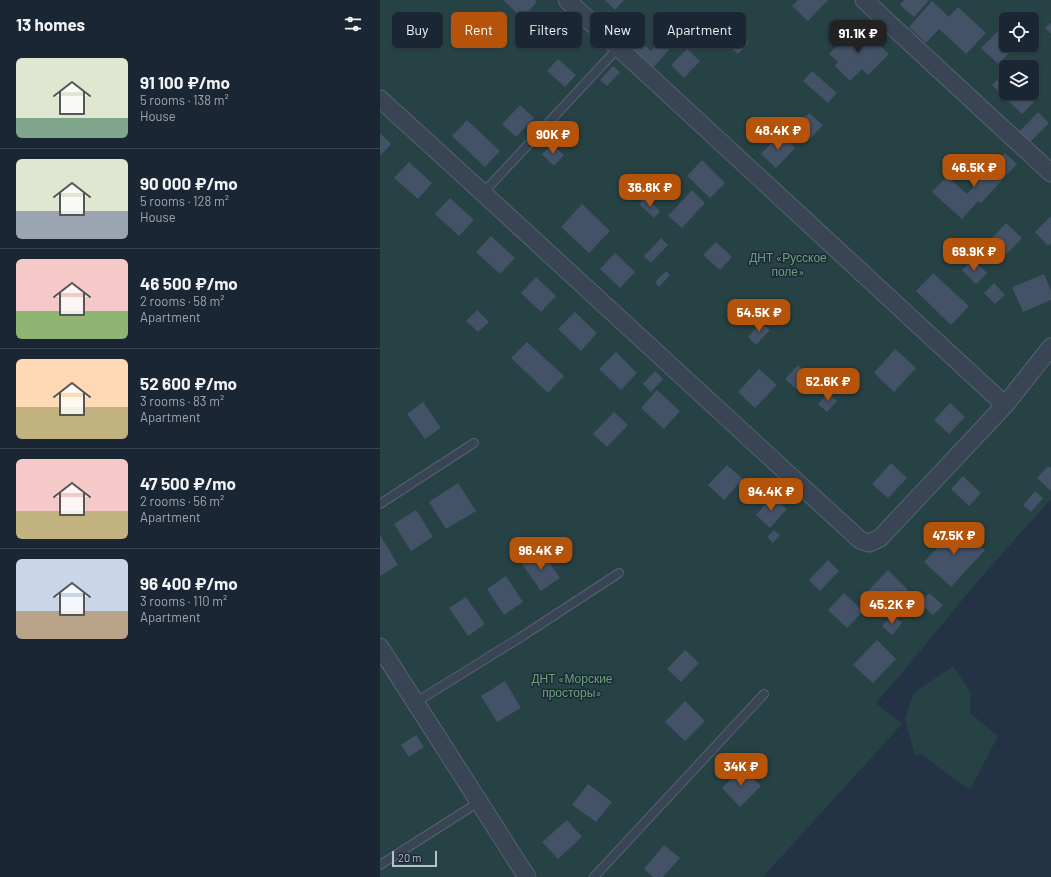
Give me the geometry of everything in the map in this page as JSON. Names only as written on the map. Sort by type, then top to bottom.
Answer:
[{"type":"street","points":[[567,0],[590,22]]},
{"type":"street","points":[[864,0],[1051,173]]},
{"type":"street","points":[[618,48],[1005,405]]},
{"type":"street","points":[[380,99],[860,540],[869,543],[880,538],[1005,405],[1051,347]]},
{"type":"street","points":[[380,647],[527,877]]},
{"type":"lane","points":[[483,193],[618,48]]},
{"type":"lane","points":[[380,504],[474,443]]},
{"type":"lane","points":[[416,702],[521,637],[619,573]]},
{"type":"lane","points":[[594,877],[764,694]]},
{"type":"lane","points":[[380,865],[479,802]]},
{"type":"green space","name":"ДНТ «Русское поле»","points":[[380,0],[1051,0],[1051,499],[978,581],[876,703],[902,724],[763,877],[380,877]]},
{"type":"green space","points":[[953,666],[971,693],[970,713],[998,736],[970,790],[921,753],[915,757],[905,718],[914,693]]},
{"type":"building","points":[[503,0],[535,0],[537,2],[528,12],[516,12]]},
{"type":"building","points":[[605,0],[624,0],[615,10]]},
{"type":"building","points":[[798,0],[828,0],[808,21],[792,6]]},
{"type":"building","points":[[904,0],[929,0],[914,17],[900,5]]},
{"type":"building","points":[[932,1],[949,17],[958,7],[986,33],[966,54],[939,29],[926,43],[909,27]]},
{"type":"building","points":[[1051,23],[1051,34],[1045,28]]},
{"type":"building","points":[[857,24],[889,54],[868,75],[862,69],[850,81],[835,66],[838,62],[829,54]]},
{"type":"building","points":[[999,30],[999,52],[1010,52],[1002,60],[999,60],[998,64],[981,48]]},
{"type":"building","points":[[645,45],[651,51],[654,48],[670,48],[651,70],[627,48],[645,48]]},
{"type":"building","points":[[732,48],[744,48],[738,54]]},
{"type":"building","points":[[687,49],[700,61],[684,78],[671,65]]},
{"type":"building","points":[[558,59],[576,75],[565,87],[547,71]]},
{"type":"building","points":[[613,66],[620,72],[607,86],[600,80]]},
{"type":"building","points":[[812,71],[837,93],[828,103],[803,81]]},
{"type":"building","points":[[999,78],[999,92],[992,85]]},
{"type":"building","points":[[1008,100],[1036,100],[1022,114]]},
{"type":"building","points":[[520,105],[534,118],[516,137],[502,124]]},
{"type":"building","points":[[1038,112],[1049,123],[1028,144],[1017,134]]},
{"type":"building","points":[[809,113],[823,125],[811,138],[797,125]]},
{"type":"building","points":[[467,120],[500,151],[485,167],[452,136]]},
{"type":"building","points":[[380,133],[391,144],[380,156]]},
{"type":"building","points":[[780,134],[795,148],[776,168],[761,154]]},
{"type":"building","points":[[552,144],[564,155],[554,166],[542,154]]},
{"type":"building","points":[[1005,153],[1017,164],[981,203],[978,201],[962,219],[932,192],[947,176],[967,194]]},
{"type":"building","points":[[702,160],[725,183],[710,198],[687,176]]},
{"type":"building","points":[[409,162],[432,183],[418,199],[394,178]]},
{"type":"building","points":[[692,190],[705,203],[682,228],[668,216]]},
{"type":"building","points":[[645,197],[660,211],[654,218],[639,204]]},
{"type":"building","points":[[450,198],[474,220],[459,236],[435,214]]},
{"type":"building","points":[[582,204],[610,231],[589,253],[561,227]]},
{"type":"building","points":[[1051,216],[1051,243],[1048,246],[1035,232]]},
{"type":"building","points":[[1006,223],[1022,238],[1003,258],[987,243]]},
{"type":"building","points":[[491,236],[515,258],[500,274],[476,252]]},
{"type":"building","points":[[661,238],[668,245],[651,263],[644,256]]},
{"type":"building","points":[[716,242],[732,257],[720,270],[703,255]]},
{"type":"building","points":[[615,253],[635,272],[620,288],[600,269]]},
{"type":"building","points":[[973,259],[987,273],[976,284],[962,270]]},
{"type":"building","points":[[666,271],[670,275],[659,287],[655,282]]},
{"type":"building","points":[[933,273],[969,306],[951,325],[916,291]]},
{"type":"building","points":[[1044,274],[1051,291],[1051,300],[1023,312],[1012,287]]},
{"type":"building","points":[[536,277],[556,296],[541,312],[521,293]]},
{"type":"building","points":[[994,283],[1005,295],[995,304],[984,293]]},
{"type":"building","points":[[477,310],[489,322],[478,332],[466,321]]},
{"type":"building","points":[[575,312],[597,333],[581,351],[558,329]]},
{"type":"building","points":[[761,322],[770,330],[756,345],[748,337]]},
{"type":"building","points":[[527,342],[564,376],[548,393],[511,358]]},
{"type":"building","points":[[895,349],[916,368],[894,392],[874,373]]},
{"type":"building","points":[[616,352],[637,373],[621,390],[599,369]]},
{"type":"building","points":[[798,365],[810,376],[797,390],[785,379]]},
{"type":"building","points":[[759,369],[777,385],[755,408],[738,392]]},
{"type":"building","points":[[655,371],[663,379],[651,392],[643,384]]},
{"type":"building","points":[[657,390],[680,411],[664,429],[641,408]]},
{"type":"building","points":[[828,393],[837,401],[827,412],[818,404]]},
{"type":"building","points":[[423,402],[441,428],[425,439],[407,414]]},
{"type":"building","points":[[950,403],[965,417],[949,434],[934,420]]},
{"type":"building","points":[[614,412],[628,425],[607,447],[593,434]]},
{"type":"building","points":[[891,463],[907,478],[888,498],[872,484]]},
{"type":"building","points":[[727,465],[743,479],[724,500],[708,485]]},
{"type":"building","points":[[1048,466],[1051,468],[1051,491],[1037,478]]},
{"type":"building","points":[[963,476],[981,493],[969,506],[951,489]]},
{"type":"building","points":[[458,483],[476,511],[446,529],[429,502]]},
{"type":"building","points":[[1035,491],[1043,498],[1031,512],[1023,505]]},
{"type":"building","points":[[772,496],[787,509],[770,528],[756,515]]},
{"type":"building","points":[[416,510],[433,537],[411,551],[394,524]]},
{"type":"building","points":[[958,525],[985,550],[951,587],[924,562]]},
{"type":"building","points":[[774,530],[780,535],[773,543],[767,537]]},
{"type":"building","points":[[380,535],[398,565],[380,576]]},
{"type":"building","points":[[541,551],[560,578],[541,591],[522,564]]},
{"type":"building","points":[[828,560],[839,571],[820,591],[809,580]]},
{"type":"building","points":[[888,570],[908,590],[893,605],[888,601],[881,607],[866,593]]},
{"type":"building","points":[[506,576],[523,602],[504,615],[487,589]]},
{"type":"building","points":[[844,593],[863,611],[847,628],[828,610]]},
{"type":"building","points":[[929,593],[943,605],[933,615],[920,603]]},
{"type":"building","points":[[466,597],[485,624],[468,636],[449,608]]},
{"type":"building","points":[[893,615],[902,623],[892,635],[882,626]]},
{"type":"building","points":[[877,640],[896,659],[873,683],[853,665]]},
{"type":"building","points":[[685,650],[699,663],[681,682],[667,669]]},
{"type":"building","points":[[505,681],[521,708],[497,722],[481,696]]},
{"type":"building","points":[[685,701],[705,721],[685,741],[665,722]]},
{"type":"building","points":[[416,735],[424,747],[409,757],[401,745]]},
{"type":"building","points":[[742,768],[761,786],[740,807],[722,788]]},
{"type":"building","points":[[588,784],[612,802],[596,822],[572,805]]},
{"type":"building","points":[[567,820],[582,837],[558,859],[542,842]]},
{"type":"building","points":[[664,845],[680,858],[663,877],[653,877],[644,869]]},
{"type":"park label","name":"ДНТ «Морские просторы»","points":[[572,685]]}]
